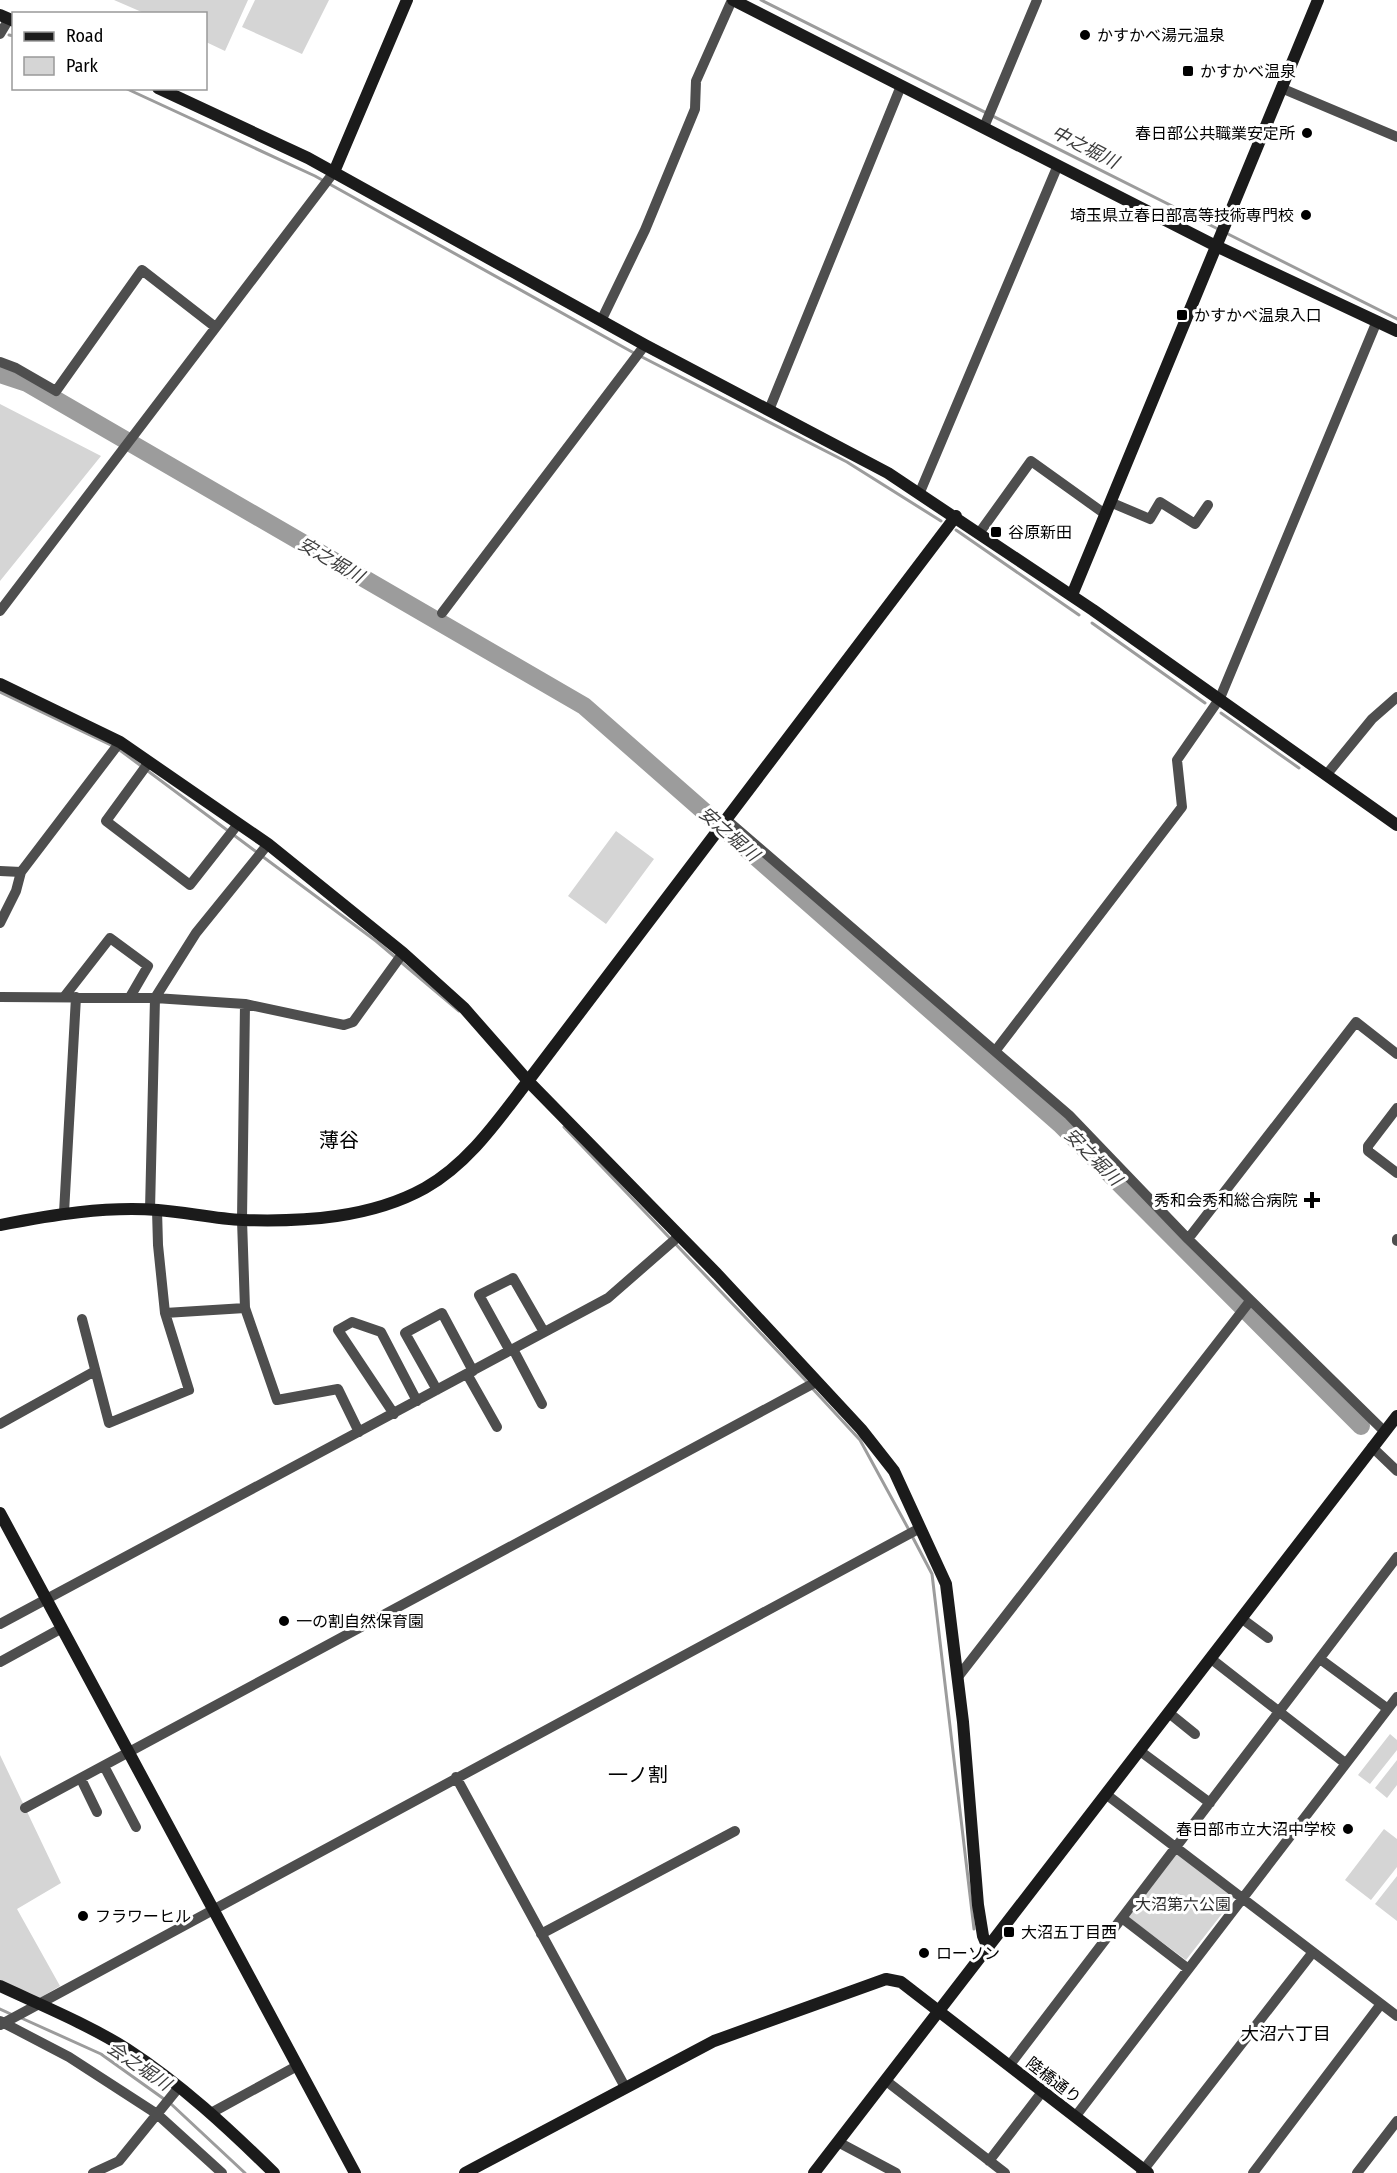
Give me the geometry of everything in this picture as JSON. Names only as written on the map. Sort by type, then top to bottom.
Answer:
[{"type":"street","points":[[0,611],[214,326],[332,174],[407,0]]},
{"type":"street","points":[[601,321],[645,230],[695,109],[696,81],[732,0],[748,4],[902,86],[986,124],[1058,165],[1216,246],[1397,331]]},
{"type":"street","points":[[986,124],[1036,0]]},
{"type":"street","points":[[1072,595],[1318,0]]},
{"type":"street","points":[[0,34],[8,18]]},
{"type":"street","points":[[769,410],[902,86]]},
{"type":"street","points":[[1281,87],[1397,137]]},
{"type":"street","points":[[162,90],[332,174],[601,321],[643,347],[852,453],[920,492],[1220,698],[1397,825]]},
{"type":"street","points":[[920,492],[1058,165]]},
{"type":"street","points":[[0,362],[16,368],[56,391],[141,270],[214,326]]},
{"type":"street","points":[[996,1050],[1182,807],[1177,760],[1220,698],[1377,321]]},
{"type":"street","points":[[442,613],[643,347]]},
{"type":"street","points":[[980,532],[1031,461],[1108,508],[1150,519],[1160,502],[1195,524],[1208,505]]},
{"type":"street","points":[[0,1225],[64,1213],[154,1210],[242,1220],[306,1219],[371,1210],[417,1191],[447,1172],[478,1145],[528,1081],[728,821],[956,516]]},
{"type":"street","points":[[0,684],[120,742],[268,844],[403,953],[464,1008],[528,1081],[679,1236],[861,1429],[894,1472],[946,1584],[958,1677],[978,1905],[983,1936],[988,1948]]},
{"type":"street","points":[[1326,774],[1372,719],[1397,697]]},
{"type":"street","points":[[0,924],[16,891],[21,872],[120,742]]},
{"type":"street","points":[[149,762],[106,821],[190,885],[238,824]]},
{"type":"street","points":[[728,821],[1069,1115],[1250,1302],[1385,1432]]},
{"type":"street","points":[[82,1319],[110,1423],[189,1390],[165,1313],[154,1210],[155,998],[196,933],[268,844]]},
{"type":"street","points":[[0,871],[21,872]]},
{"type":"street","points":[[64,997],[110,938],[148,966],[130,997]]},
{"type":"street","points":[[0,997],[130,997],[245,1004],[344,1025],[353,1022],[403,953]]},
{"type":"street","points":[[64,1213],[76,997]]},
{"type":"street","points":[[245,1004],[242,1220],[245,1308],[277,1400],[338,1389],[359,1432]]},
{"type":"street","points":[[1188,1239],[1356,1022],[1397,1054]]},
{"type":"street","points":[[1397,1108],[1368,1146],[1368,1152],[1397,1173]]},
{"type":"street","points":[[0,1624],[608,1298],[679,1236]]},
{"type":"street","points":[[542,1404],[479,1295],[513,1278],[544,1332]]},
{"type":"street","points":[[958,1677],[1250,1302]]},
{"type":"street","points":[[165,1313],[245,1308]]},
{"type":"street","points":[[437,1390],[405,1333],[442,1313],[497,1427]]},
{"type":"street","points":[[394,1414],[338,1330],[352,1322],[381,1332],[417,1401]]},
{"type":"street","points":[[0,1424],[95,1371]]},
{"type":"street","points":[[25,1808],[816,1382]]},
{"type":"street","points":[[814,2173],[1397,1416]]},
{"type":"street","points":[[1372,1447],[1397,1471]]},
{"type":"street","points":[[0,1513],[356,2173]]},
{"type":"street","points":[[4,2022],[920,1528]]},
{"type":"street","points":[[1009,2066],[1397,1557]]},
{"type":"street","points":[[1241,1618],[1268,1638]]},
{"type":"street","points":[[0,1662],[62,1628]]},
{"type":"street","points":[[1210,1658],[1345,1763]]},
{"type":"street","points":[[1320,1659],[1388,1709]]},
{"type":"street","points":[[1075,2117],[1241,1897],[1397,1697]]},
{"type":"street","points":[[1168,1713],[1195,1734]]},
{"type":"street","points":[[1140,1751],[1210,1803]]},
{"type":"street","points":[[104,1766],[136,1827]]},
{"type":"street","points":[[456,1777],[625,2087]]},
{"type":"street","points":[[81,1779],[97,1812]]},
{"type":"street","points":[[1107,1795],[1397,2016]]},
{"type":"street","points":[[542,1934],[735,1831]]},
{"type":"street","points":[[1122,1918],[1187,1968]]},
{"type":"street","points":[[1144,2172],[1313,1952]]},
{"type":"street","name":"陸橋通り","points":[[465,2173],[714,2041],[886,1979],[901,1982],[940,2011],[1144,2172]]},
{"type":"street","points":[[0,1986],[128,2050],[211,2113],[274,2173]]},
{"type":"street","points":[[1253,2173],[1381,2004]]},
{"type":"street","points":[[4,2022],[69,2057],[159,2112],[222,2173]]},
{"type":"street","points":[[211,2113],[297,2066]]},
{"type":"street","points":[[885,2080],[1005,2173]]},
{"type":"street","points":[[93,2173],[119,2161],[179,2087]]},
{"type":"street","points":[[988,2161],[1042,2092]]},
{"type":"street","points":[[1356,2173],[1397,2121]]},
{"type":"street","points":[[838,2142],[896,2173]]},
{"type":"green space","points":[[114,0],[248,0],[225,51],[207,42],[207,12],[142,12]]},
{"type":"green space","points":[[255,0],[329,0],[302,54],[242,27]]},
{"type":"green space","points":[[0,404],[101,456],[0,581]]},
{"type":"green space","points":[[616,831],[654,859],[606,924],[568,896]]},
{"type":"green space","points":[[1390,1734],[1397,1740],[1397,1750],[1370,1784],[1358,1775]]},
{"type":"green space","points":[[0,1755],[61,1883],[17,1909],[60,1986],[38,1999],[0,1981]]},
{"type":"green space","points":[[1397,1760],[1397,1785],[1387,1798],[1375,1788]]},
{"type":"green space","points":[[1384,1829],[1397,1839],[1397,1867],[1371,1900],[1345,1880]]},
{"type":"green space","name":"大沼第六公園","points":[[1177,1853],[1235,1897],[1186,1960],[1128,1917]]},
{"type":"green space","points":[[1397,1876],[1397,1921],[1375,1904]]},
{"type":"waterway","name":"中之堀川","points":[[761,0],[1218,229]]},
{"type":"waterway","points":[[129,90],[315,176],[634,353]]},
{"type":"waterway","name":"中之堀川","points":[[1224,232],[1397,319]]},
{"type":"waterway","points":[[640,356],[847,462],[941,521]]},
{"type":"waterway","name":"安之堀川","points":[[0,374],[27,383],[584,706],[1060,1124],[1361,1426]]},
{"type":"waterway","points":[[956,530],[1079,615]]},
{"type":"waterway","points":[[1092,623],[1205,703]]},
{"type":"waterway","points":[[0,692],[117,748],[376,941],[459,1011]]},
{"type":"waterway","points":[[1221,713],[1299,768]]},
{"type":"waterway","points":[[564,1127],[808,1383]]},
{"type":"waterway","points":[[812,1388],[860,1440],[909,1530]]},
{"type":"waterway","points":[[912,1536],[932,1574],[974,1929]]},
{"type":"waterway","name":"会之堀川","points":[[0,2009],[13,2015]]},
{"type":"waterway","name":"会之堀川","points":[[19,2017],[101,2054],[164,2099]]},
{"type":"waterway","name":"会之堀川","points":[[170,2103],[245,2173]]},
{"type":"place","name":"かすかべ湯元温泉","points":[[1085,35]]},
{"type":"place","name":"かすかべ温泉","points":[[1188,71]]},
{"type":"place","name":"春日部公共職業安定所","points":[[1307,133]]},
{"type":"place","name":"埼玉県立春日部高等技術専門校","points":[[1306,215]]},
{"type":"place","name":"かすかべ温泉入口","points":[[1182,315]]},
{"type":"place","name":"谷原新田","points":[[996,532]]},
{"type":"place","name":"秀和会秀和総合病院","points":[[1312,1200]]},
{"type":"place","name":"一の割自然保育園","points":[[284,1621]]},
{"type":"place","name":"春日部市立大沼中学校","points":[[1348,1829]]},
{"type":"place","name":"フラワーヒル","points":[[83,1916]]},
{"type":"place","name":"大沼五丁目西","points":[[1009,1932]]},
{"type":"place","name":"ローソン","points":[[924,1953]]},
{"type":"district","name":"薄谷","points":[[339,1140]]},
{"type":"district","name":"一ノ割","points":[[638,1775]]},
{"type":"district","name":"大沼六丁目","points":[[1286,2034]]}]
